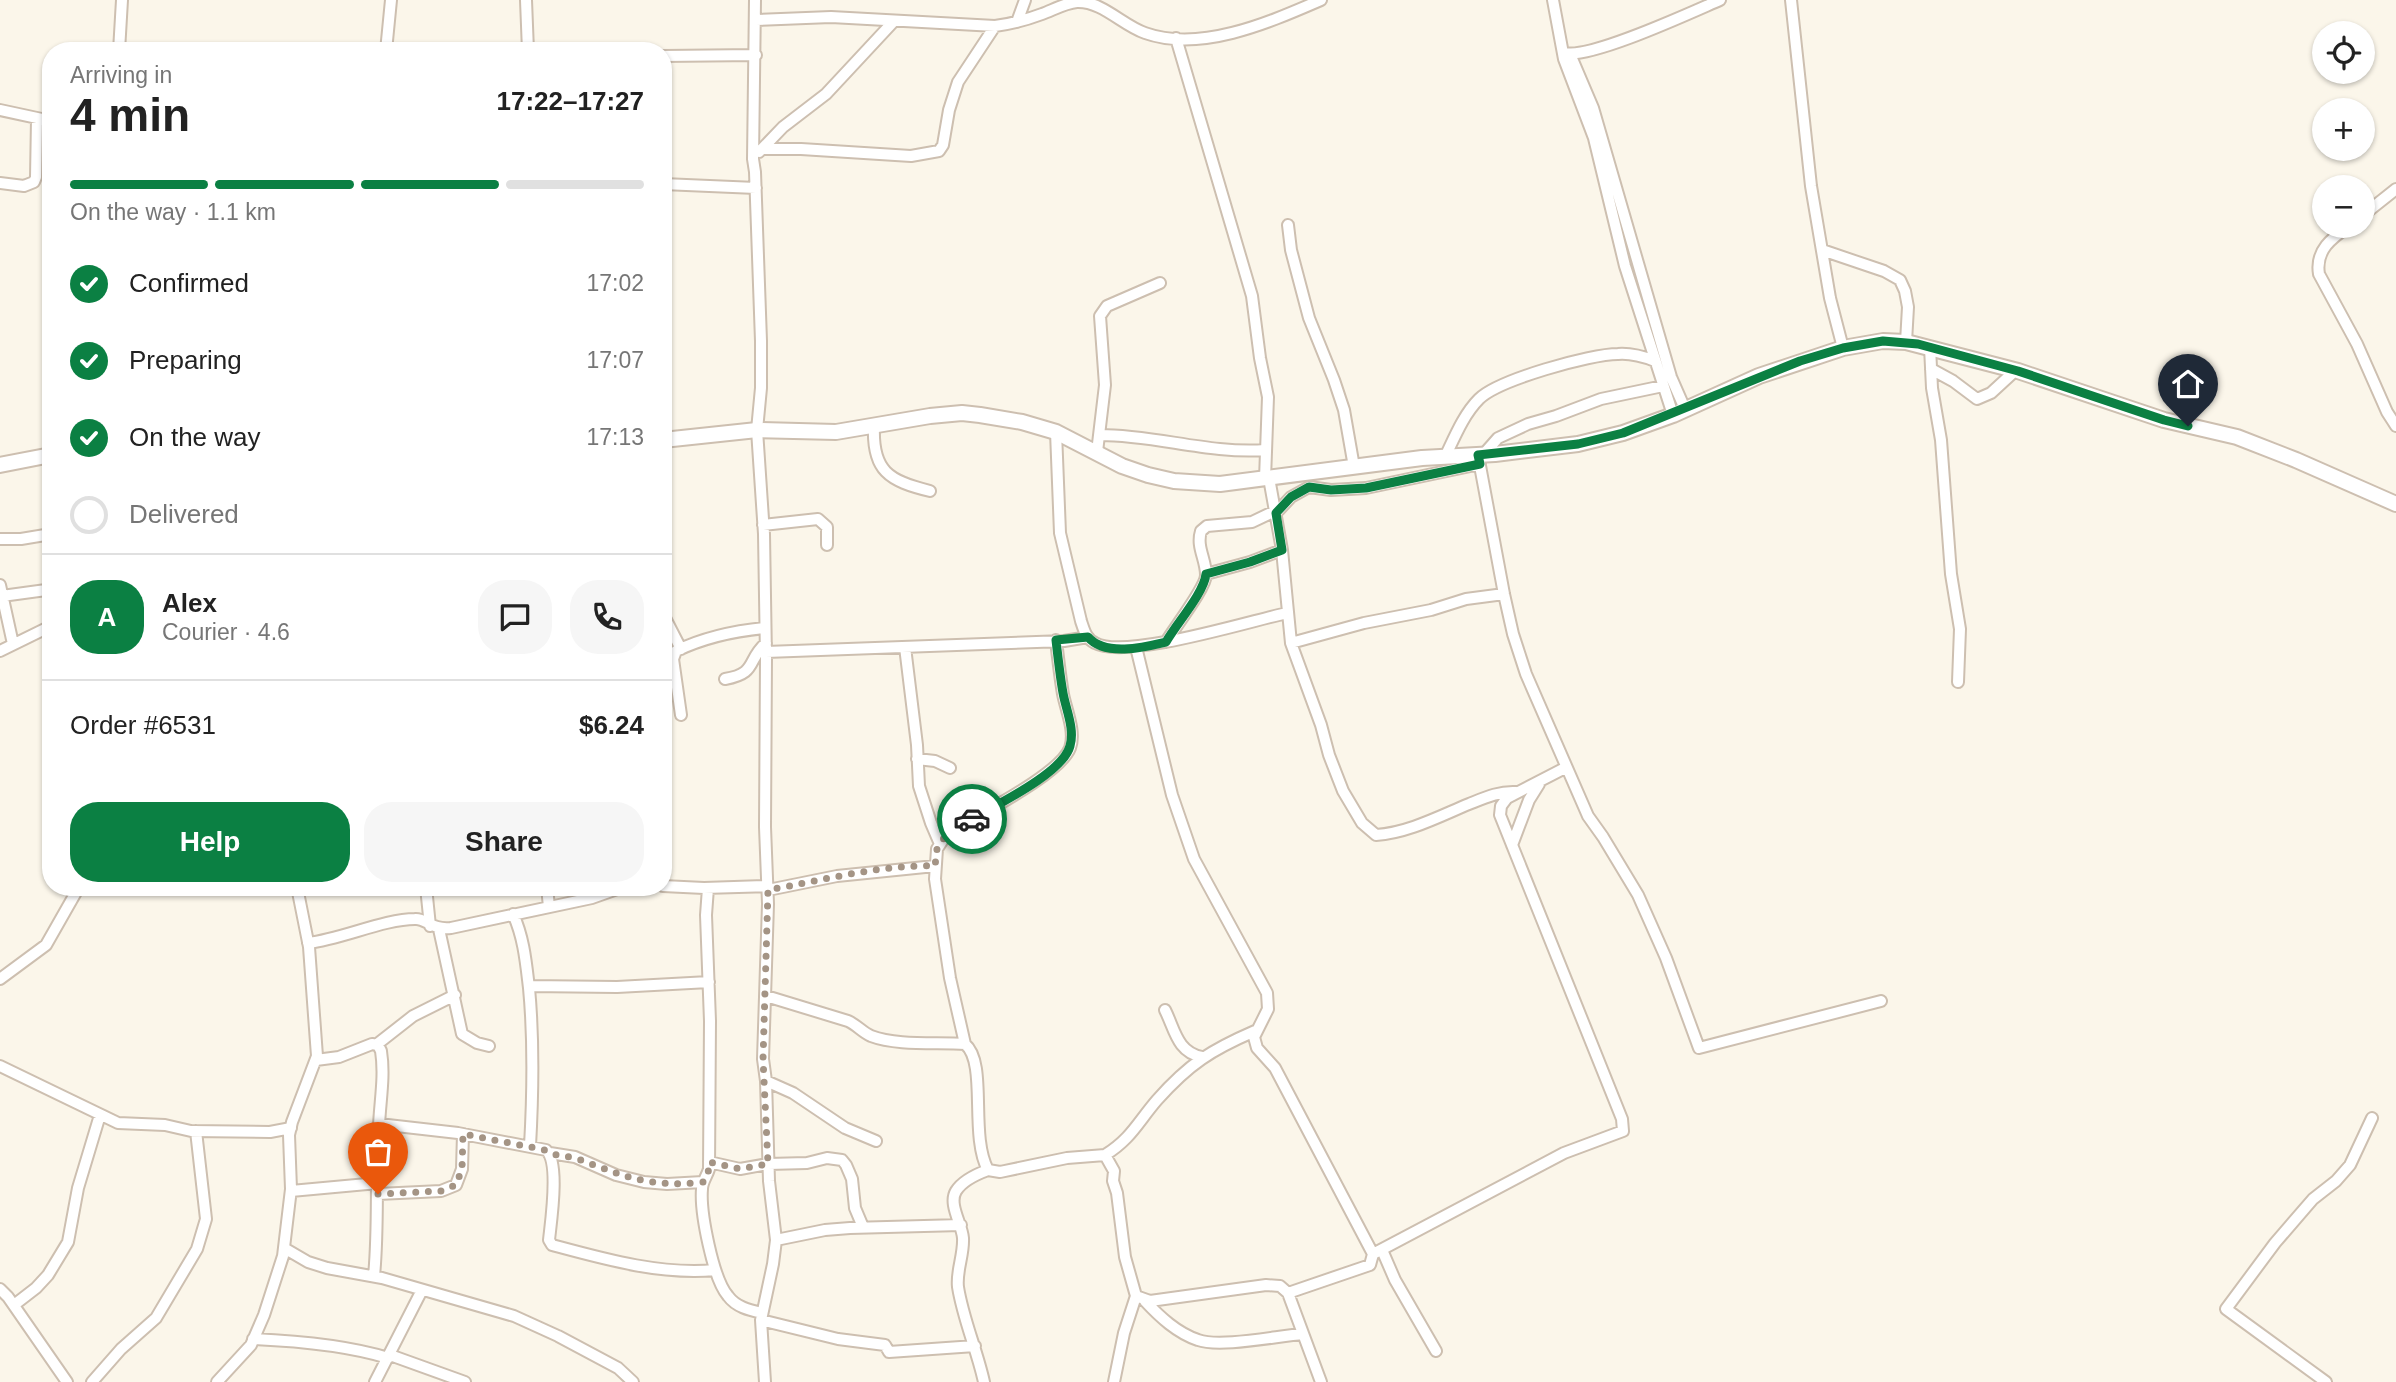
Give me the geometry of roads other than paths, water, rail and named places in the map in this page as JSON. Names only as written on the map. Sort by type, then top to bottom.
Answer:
[{"type":"street","points":[[120,42],[122,0]]},
{"type":"street","points":[[387,42],[391,0]]},
{"type":"street","points":[[526,0],[528,42]]},
{"type":"street","points":[[755,0],[752,159],[756,188],[761,341],[761,388],[757,429],[766,647],[765,827],[768,888],[763,1059],[768,1164],[776,1240],[761,1317],[765,1382]]},
{"type":"street","points":[[1017,22],[1025,0]]},
{"type":"street","points":[[756,20],[831,17],[995,26],[1017,22],[1077,2],[1094,6],[1146,34],[1176,38],[1226,35],[1280,19],[1321,0]]},
{"type":"street","points":[[1553,0],[1566,53],[1594,138],[1625,267],[1663,386],[1679,412]]},
{"type":"street","points":[[1566,53],[1600,47],[1720,0]]},
{"type":"street","points":[[1791,0],[1811,186],[1830,298],[1843,348]]},
{"type":"street","points":[[752,159],[783,127],[826,94],[894,21]]},
{"type":"street","points":[[762,149],[911,156],[939,151],[943,145],[949,110],[958,82],[995,26]]},
{"type":"street","points":[[1176,38],[1252,296],[1268,397],[1265,450],[1267,479],[1282,550],[1290,643],[1343,790],[1362,823],[1377,835],[1434,819],[1487,796],[1508,791],[1519,792]]},
{"type":"street","points":[[1566,53],[1593,108],[1679,412]]},
{"type":"street","points":[[672,56],[756,55]]},
{"type":"street","points":[[0,110],[42,120]]},
{"type":"street","points":[[0,183],[24,186],[34,182],[37,119]]},
{"type":"street","points":[[672,184],[756,188]]},
{"type":"street","points":[[2375,206],[2396,189]]},
{"type":"street","points":[[1288,225],[1291,250],[1309,318],[1344,410],[1354,467]]},
{"type":"street","points":[[2334,238],[2326,245],[2318,263],[2319,274],[2357,344],[2387,412],[2396,426]]},
{"type":"street","points":[[1822,250],[1884,271],[1900,280],[1908,307],[1906,342]]},
{"type":"street","points":[[1097,452],[1105,384],[1100,316],[1107,306],[1160,283]]},
{"type":"street","points":[[1166,642],[1199,594],[1206,574],[1199,537],[1204,528],[1252,522],[1276,512],[1291,497],[1309,487],[1331,490],[1366,488],[1480,458],[1578,444],[1623,433],[1679,412],[1759,376],[1843,348],[1883,341],[1930,347],[2016,370],[2164,420],[2237,437],[2396,504]]},
{"type":"street","points":[[1930,347],[1941,440],[1951,574],[1960,629],[1958,682]]},
{"type":"street","points":[[1446,456],[1470,410],[1480,398],[1503,383],[1600,356],[1630,354],[1655,361]]},
{"type":"street","points":[[1931,369],[1978,399],[1991,394],[2016,370]]},
{"type":"street","points":[[672,439],[757,429],[836,432],[962,413],[1022,422],[1056,432],[1122,466],[1174,481],[1220,484],[1446,456],[1480,458],[1498,439],[1528,424],[1601,399],[1663,386]]},
{"type":"street","points":[[874,426],[875,456],[881,467],[908,486],[930,491]]},
{"type":"street","points":[[1056,432],[1060,533],[1088,637],[1099,646],[1136,647],[1166,642],[1287,613]]},
{"type":"street","points":[[1100,435],[1128,435],[1230,451],[1265,450]]},
{"type":"street","points":[[0,465],[42,457]]},
{"type":"street","points":[[1480,458],[1504,594],[1526,674],[1588,816],[1604,837],[1638,895],[1666,958],[1699,1048],[1881,1001]]},
{"type":"street","points":[[763,525],[818,519],[827,527],[827,545]]},
{"type":"street","points":[[0,539],[42,536]]},
{"type":"street","points":[[1206,574],[1282,550]]},
{"type":"street","points":[[13,644],[1,590],[42,590]]},
{"type":"street","points":[[1290,643],[1352,626],[1431,610],[1466,599],[1504,594]]},
{"type":"street","points":[[672,657],[681,649],[710,637],[733,631],[765,628]]},
{"type":"street","points":[[0,651],[42,630]]},
{"type":"street","points":[[672,632],[681,649]]},
{"type":"street","points":[[725,679],[742,675],[759,650],[766,647],[905,647],[1088,637]]},
{"type":"street","points":[[965,1044],[947,958],[935,866],[937,849],[946,835],[1034,782],[1059,763],[1070,748],[1071,732],[1056,640]]},
{"type":"street","points":[[905,647],[911,677],[919,786],[930,823],[940,844]]},
{"type":"street","points":[[984,1382],[958,1283],[962,1261],[961,1226],[954,1204],[955,1192],[965,1182],[988,1170],[1000,1172],[1067,1158],[1105,1155],[1125,1142],[1182,1073],[1202,1057],[1255,1031],[1268,1009],[1267,993],[1194,859],[1172,795],[1136,647]]},
{"type":"street","points":[[672,678],[681,715]]},
{"type":"street","points":[[917,759],[935,761],[950,768]]},
{"type":"street","points":[[1288,1293],[1370,1265],[1378,1252],[1509,1180],[1564,1153],[1623,1131],[1622,1119],[1503,824],[1501,806],[1504,801],[1565,768]]},
{"type":"street","points":[[1513,845],[1529,800],[1542,780]]},
{"type":"street","points":[[672,886],[768,888],[837,876],[935,866]]},
{"type":"street","points":[[708,888],[709,1162],[708,1175],[703,1182],[703,1209],[715,1270],[728,1297],[761,1317],[838,1339],[884,1345],[889,1352],[975,1346]]},
{"type":"street","points":[[0,979],[46,945],[74,896]]},
{"type":"street","points":[[217,1382],[235,1364],[253,1339],[264,1315],[284,1248],[291,1191],[289,1135],[316,1060],[317,1033],[308,943],[299,896]]},
{"type":"street","points":[[428,896],[455,995],[462,1034],[477,1043],[489,1046]]},
{"type":"street","points":[[548,896],[549,907]]},
{"type":"street","points":[[308,943],[416,918],[435,927],[598,896]]},
{"type":"street","points":[[513,914],[521,936],[534,1061],[530,1146]]},
{"type":"street","points":[[528,986],[617,987],[709,982]]},
{"type":"street","points":[[316,1060],[339,1058],[372,1044],[376,1045],[413,1016],[455,995]]},
{"type":"street","points":[[766,996],[848,1021],[870,1035],[894,1041],[965,1044],[970,1048],[976,1062],[979,1147],[988,1170]]},
{"type":"street","points":[[1165,1010],[1182,1047],[1187,1053],[1202,1057]]},
{"type":"street","points":[[1255,1031],[1257,1048],[1275,1068],[1436,1350]]},
{"type":"street","points":[[374,1276],[382,1104],[381,1051],[376,1045]]},
{"type":"street","points":[[0,1066],[118,1123],[165,1125],[196,1131],[270,1132],[291,1128]]},
{"type":"street","points":[[766,1081],[793,1093],[845,1128],[876,1141]]},
{"type":"street","points":[[14,1305],[48,1275],[68,1242],[78,1188],[100,1115]]},
{"type":"street","points":[[2326,1382],[2227,1309],[2275,1243],[2313,1199],[2336,1181],[2350,1165],[2372,1118]]},
{"type":"street","points":[[379,1124],[463,1134],[530,1146],[575,1157],[616,1175],[644,1182],[703,1182]]},
{"type":"street","points":[[92,1382],[121,1349],[156,1318],[197,1249],[206,1219],[196,1131]]},
{"type":"street","points":[[291,1191],[378,1188],[441,1191],[456,1185],[462,1169],[463,1134]]},
{"type":"street","points":[[550,1153],[553,1172],[549,1240],[552,1245],[629,1263],[694,1272],[715,1270]]},
{"type":"street","points":[[1105,1155],[1114,1171],[1113,1181],[1125,1257],[1141,1298],[1168,1323],[1200,1341],[1214,1343],[1303,1334]]},
{"type":"street","points":[[709,1162],[740,1169],[768,1164],[799,1164],[827,1158],[842,1160],[852,1179],[855,1208],[863,1227]]},
{"type":"street","points":[[776,1240],[825,1230],[863,1227],[961,1226]]},
{"type":"street","points":[[284,1248],[308,1262],[327,1268],[374,1276],[486,1307],[542,1328],[618,1368],[634,1382]]},
{"type":"street","points":[[1141,1298],[1266,1285],[1280,1286],[1288,1293],[1321,1382]]},
{"type":"street","points":[[0,1289],[67,1382]]},
{"type":"street","points":[[375,1382],[422,1290]]},
{"type":"street","points":[[1114,1382],[1124,1333],[1141,1298]]},
{"type":"street","points":[[253,1339],[389,1356],[465,1382]]}]
